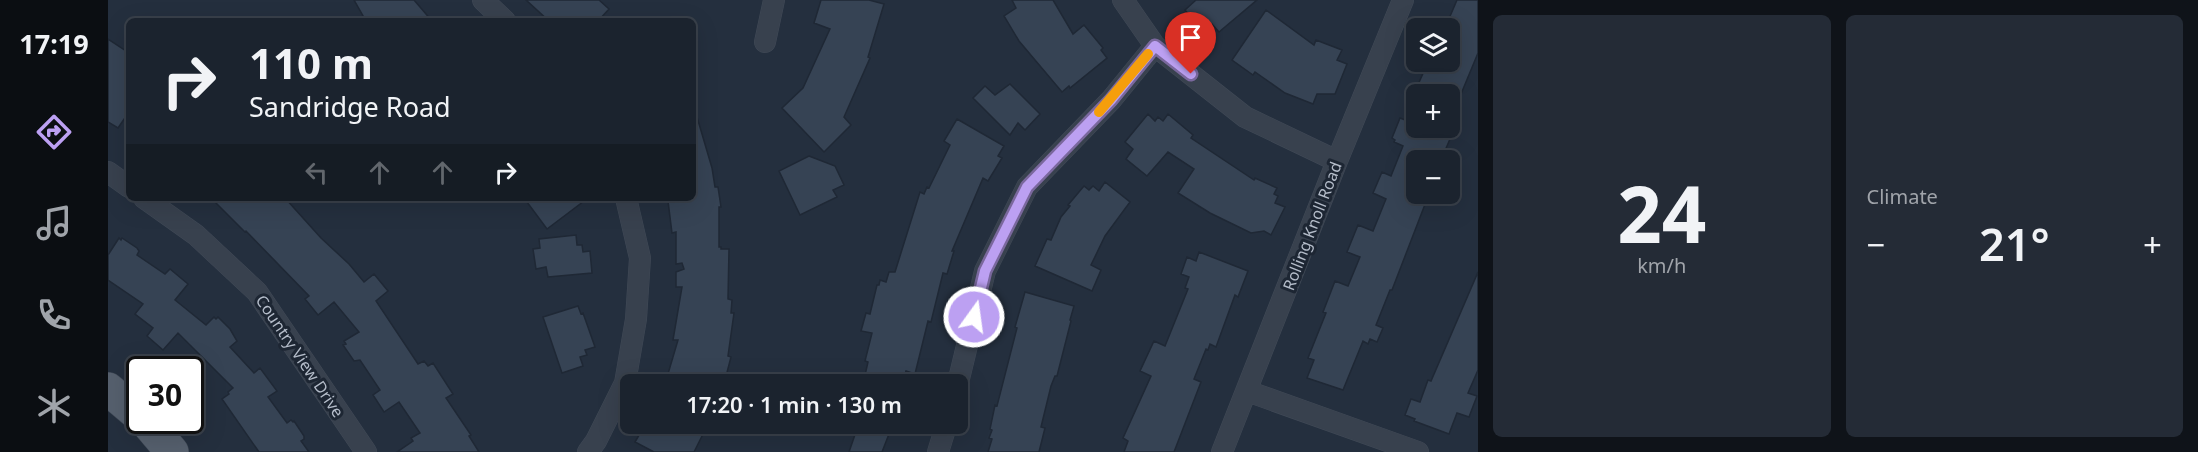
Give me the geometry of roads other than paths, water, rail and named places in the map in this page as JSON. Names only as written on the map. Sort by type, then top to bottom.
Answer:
[{"type":"main road","points":[[108,389],[126,404]]},
{"type":"main road","points":[[157,434],[172,452]]},
{"type":"street","points":[[483,0],[502,18]]},
{"type":"street","points":[[765,42],[774,0]]},
{"type":"street","points":[[1123,0],[1155,46],[1245,117],[1337,161]]},
{"type":"street","name":"Rolling Knoll Road","points":[[1222,452],[1403,0]]},
{"type":"street","points":[[960,374],[985,271],[1027,187],[1111,100],[1155,46]]},
{"type":"street","points":[[108,172],[126,185]]},
{"type":"street","name":"Country View Drive","points":[[148,201],[196,235],[257,292],[366,452]]},
{"type":"street","points":[[588,452],[596,441],[625,383],[636,319],[640,258],[627,201]]},
{"type":"street","points":[[1247,390],[1418,452]]},
{"type":"street","points":[[938,452],[944,434]]}]
